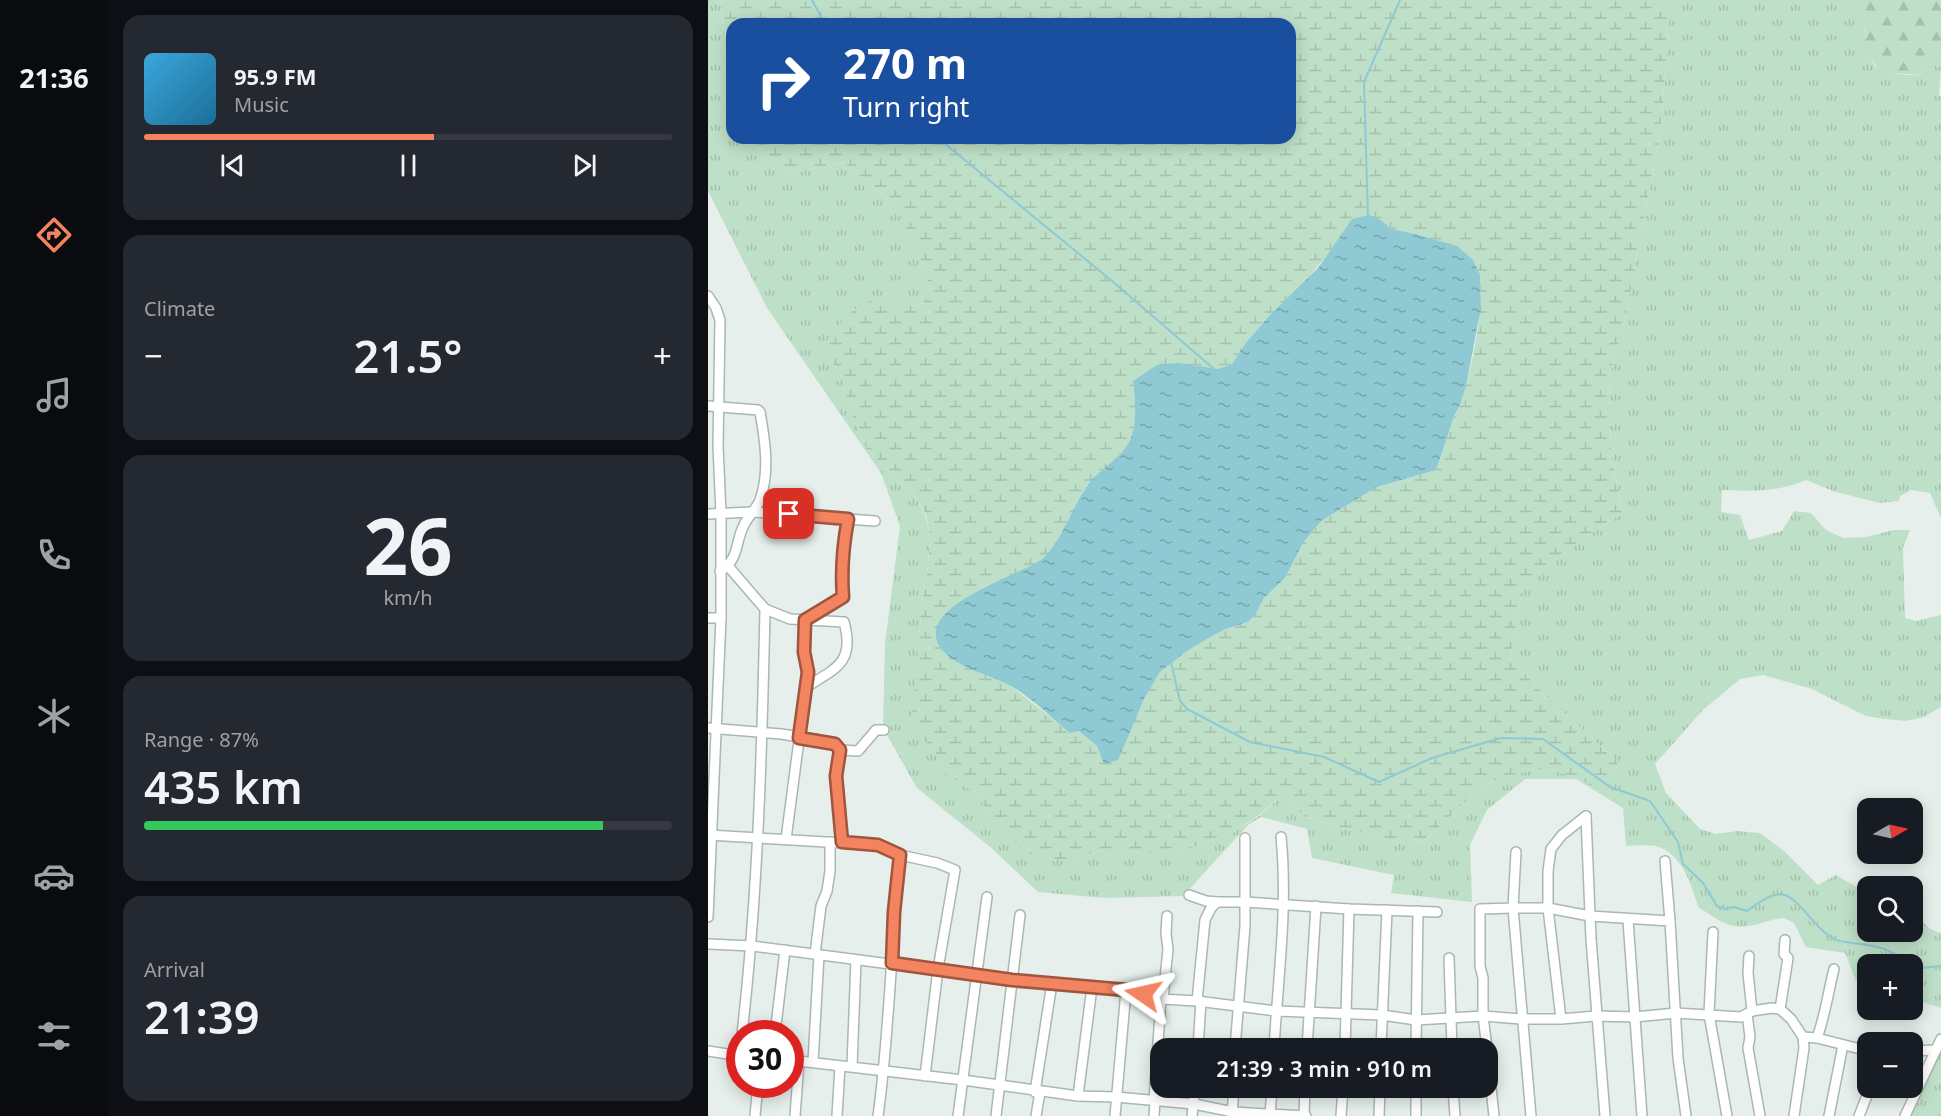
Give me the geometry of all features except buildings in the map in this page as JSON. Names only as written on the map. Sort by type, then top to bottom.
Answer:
[{"type":"street","points":[[708,296],[720,320],[718,446],[724,568],[712,728],[708,917]]},
{"type":"street","points":[[708,406],[755,409],[760,412],[764,444],[765,472],[760,501],[743,527],[736,552],[724,568]]},
{"type":"street","points":[[708,514],[753,512],[875,521]]},
{"type":"street","points":[[805,620],[843,597],[842,568],[848,519]]},
{"type":"street","points":[[724,568],[765,609],[790,619],[844,622],[848,636],[848,650],[838,666],[806,687]]},
{"type":"street","points":[[744,1020],[752,946],[762,734],[765,609]]},
{"type":"street","points":[[708,618],[721,618]]},
{"type":"street","points":[[786,839],[808,672],[804,652],[805,620]]},
{"type":"street","points":[[712,728],[781,734],[835,744],[840,750],[858,751],[876,730],[884,730]]},
{"type":"street","points":[[840,750],[836,776],[842,842]]},
{"type":"street","points":[[1561,1019],[1548,908],[1548,871],[1551,849],[1562,835],[1586,816],[1596,1016],[1605,1116]]},
{"type":"street","points":[[710,835],[878,845],[900,855],[937,863],[955,870],[938,969],[925,1076]]},
{"type":"street","points":[[1275,1038],[1284,906],[1281,837]]},
{"type":"street","points":[[1235,1038],[1245,926],[1245,838]]},
{"type":"street","points":[[813,1062],[817,954],[821,906],[827,891],[830,872],[830,842]]},
{"type":"street","points":[[1516,852],[1513,908],[1531,1116]]},
{"type":"street","points":[[878,1116],[884,1071],[900,855]]},
{"type":"street","points":[[1665,861],[1678,1058],[1686,1116]]},
{"type":"street","points":[[1189,895],[1217,902],[1437,912]]},
{"type":"street","points":[[958,1116],[987,897]]},
{"type":"street","points":[[1198,1038],[1205,920],[1217,902]]},
{"type":"street","points":[[1308,1038],[1316,906]]},
{"type":"street","points":[[1486,1038],[1483,978],[1480,966],[1480,909],[1548,908],[1590,916],[1670,921]]},
{"type":"street","points":[[1346,1038],[1349,909]]},
{"type":"street","points":[[1381,1038],[1387,910]]},
{"type":"street","points":[[1416,1038],[1418,911]]},
{"type":"street","points":[[996,1116],[1020,915]]},
{"type":"street","points":[[1154,1116],[1162,999],[1168,949],[1167,915]]},
{"type":"street","points":[[1628,920],[1642,1116]]},
{"type":"street","points":[[1713,932],[1709,1014],[1727,1116]]},
{"type":"street","points":[[1780,1010],[1788,958],[1784,954],[1785,940]]},
{"type":"street","points":[[708,944],[752,946],[1012,980],[1126,990],[1162,999],[1199,1001],[1276,1011],[1382,1015],[1416,1020],[1484,1016],[1561,1019],[1596,1016],[1635,1017],[1676,1013],[1741,1017],[1772,1008],[1780,1010],[1791,1019],[1803,1037],[1804,1048],[1794,1116]]},
{"type":"street","points":[[777,1020],[785,950]]},
{"type":"street","points":[[1749,956],[1750,1037],[1748,1047],[1760,1116]]},
{"type":"street","points":[[1449,958],[1451,1038]]},
{"type":"street","points":[[852,1066],[856,960]]},
{"type":"street","points":[[1816,1038],[1825,1016],[1825,1004],[1834,969]]},
{"type":"street","points":[[1036,1116],[1037,1092],[1052,983]]},
{"type":"street","points":[[1078,1096],[1092,987]]},
{"type":"street","points":[[1114,1116],[1126,990]]},
{"type":"street","points":[[1803,1037],[1857,1048]]},
{"type":"street","points":[[1905,1116],[1941,1039]]},
{"type":"street","points":[[1829,1116],[1843,1045]]},
{"type":"street","points":[[1923,1051],[1936,1050]]},
{"type":"street","points":[[708,1051],[726,1054]]},
{"type":"street","points":[[804,1062],[963,1080],[1037,1092],[1194,1104],[1232,1114],[1305,1116],[1305,1098]]},
{"type":"street","points":[[837,1116],[840,1066]]},
{"type":"street","points":[[755,1116],[757,1098]]},
{"type":"street","points":[[795,1098],[795,1116]]},
{"type":"street","points":[[1192,1116],[1194,1098]]},
{"type":"street","points":[[1232,1114],[1233,1098]]},
{"type":"street","points":[[1270,1115],[1271,1098]]},
{"type":"street","points":[[1341,1116],[1342,1098]]},
{"type":"street","points":[[1380,1098],[1380,1116]]},
{"type":"street","points":[[1416,1098],[1416,1116]]},
{"type":"street","points":[[1454,1098],[1455,1116]]},
{"type":"street","points":[[1492,1098],[1494,1116]]},
{"type":"street","points":[[1859,1116],[1866,1098]]},
{"type":"green space","points":[[708,0],[721,0],[726,37],[726,144],[758,144],[761,156],[782,176],[843,162],[874,186],[897,211],[914,243],[930,287],[924,303],[911,306],[829,358],[841,374],[851,412],[866,448],[915,497],[925,514],[930,536],[916,678],[919,735],[934,749],[945,774],[975,792],[989,814],[1073,860],[1104,849],[1141,853],[1176,853],[1229,835],[1260,815],[1277,800],[1290,801],[1305,817],[1350,830],[1389,840],[1408,842],[1425,840],[1479,789],[1496,780],[1534,769],[1559,772],[1579,779],[1593,787],[1610,787],[1618,762],[1547,697],[1510,658],[1523,584],[1582,539],[1622,513],[1611,453],[1609,376],[1626,316],[1661,129],[1670,0],[1852,0],[1860,21],[1864,25],[1866,50],[1876,67],[1890,72],[1919,75],[1926,66],[1936,62],[1941,67],[1939,95],[1941,97],[1941,518],[1930,493],[1911,490],[1900,496],[1899,501],[1879,503],[1833,491],[1806,480],[1774,489],[1722,490],[1721,512],[1740,515],[1749,540],[1782,531],[1794,511],[1811,513],[1826,530],[1843,538],[1866,537],[1894,530],[1910,530],[1903,548],[1905,618],[1916,621],[1941,615],[1941,707],[1924,717],[1905,721],[1885,719],[1866,716],[1812,689],[1763,675],[1740,679],[1703,710],[1655,764],[1666,793],[1700,829],[1716,834],[1737,831],[1760,833],[1784,851],[1818,885],[1836,875],[1857,887],[1857,942],[1923,942],[1923,922],[1930,929],[1941,933],[1941,1008],[1923,1002],[1923,954],[1857,954],[1857,981],[1845,953],[1806,947],[1794,923],[1784,918],[1742,927],[1723,922],[1699,908],[1685,873],[1675,858],[1655,846],[1626,846],[1623,808],[1576,779],[1525,779],[1487,810],[1470,845],[1472,902],[1391,893],[1394,875],[1312,858],[1307,829],[1261,817],[1248,825],[1183,896],[1104,898],[1038,892],[989,846],[917,788],[883,728],[885,644],[900,526],[881,473],[767,308],[708,191]]},
{"type":"green space","points":[[721,0],[1670,0],[1661,129],[1626,316],[1609,376],[1611,453],[1622,513],[1582,539],[1523,584],[1510,658],[1547,697],[1618,762],[1610,787],[1593,787],[1559,772],[1534,769],[1496,780],[1479,789],[1425,840],[1408,842],[1389,840],[1305,817],[1290,801],[1277,800],[1229,835],[1176,853],[1141,853],[1104,849],[1073,860],[1038,859],[1020,847],[989,814],[975,792],[945,774],[934,749],[919,736],[912,717],[930,536],[926,514],[915,497],[866,448],[851,412],[841,375],[829,358],[829,337],[844,318],[860,305],[876,299],[911,306],[924,303],[930,287],[914,243],[890,202],[874,186],[843,162],[782,176],[761,156],[758,144],[1296,144],[1296,18],[726,18],[726,36],[721,13]],"holes":[[[1378,218],[1392,229],[1411,233],[1477,268],[1480,281],[1481,297],[1477,334],[1470,371],[1462,401],[1449,430],[1436,470],[1377,487],[1321,521],[1303,543],[1285,578],[1264,598],[1255,615],[1248,622],[1212,636],[1187,651],[1160,672],[1144,699],[1117,760],[1104,763],[1097,746],[1079,731],[1070,732],[1007,683],[984,674],[971,595],[1024,570],[1048,554],[1083,491],[1094,477],[1125,450],[1129,443],[1134,429],[1135,415],[1133,381],[1205,368],[1218,369],[1232,364],[1245,344],[1268,317],[1298,290],[1333,248]]]},
{"type":"green space","points":[[1852,0],[1941,0],[1941,67],[1936,62],[1926,66],[1919,75],[1881,72],[1868,53],[1861,48],[1860,38],[1865,29],[1861,22],[1855,19]]},
{"type":"green space","points":[[1941,1038],[1941,1116],[1909,1116],[1916,1098],[1923,1098],[1923,1082]]},
{"type":"water","points":[[1368,215],[1378,218],[1392,229],[1457,246],[1473,260],[1480,275],[1481,308],[1466,386],[1436,470],[1377,487],[1321,521],[1303,543],[1285,578],[1264,598],[1255,615],[1248,622],[1212,636],[1187,651],[1160,672],[1144,699],[1118,760],[1104,764],[1097,746],[1079,731],[1070,733],[1013,687],[966,667],[948,656],[937,641],[937,627],[945,615],[958,603],[1030,566],[1049,552],[1090,482],[1125,449],[1129,442],[1134,428],[1135,415],[1133,381],[1157,365],[1178,363],[1218,369],[1232,364],[1245,344],[1268,317],[1318,268],[1352,219]]},
{"type":"waterway","points":[[812,0],[822,18]]},
{"type":"waterway","points":[[1368,217],[1364,82],[1400,0]]},
{"type":"waterway","points":[[945,144],[1112,281],[1214,369]]},
{"type":"waterway","points":[[1171,662],[1180,701],[1187,709],[1250,742],[1324,757],[1379,782],[1432,758],[1501,738],[1543,739],[1610,787],[1650,801],[1678,842],[1683,864],[1703,883],[1717,906],[1725,909],[1734,907],[1747,911],[1770,896],[1785,895],[1797,903],[1821,929],[1834,939],[1882,948],[1895,954]]},
{"type":"waterway","points":[[1923,968],[1941,966]]},
{"type":"route","points":[[789,514],[848,519],[842,568],[843,597],[805,620],[804,652],[808,672],[799,738],[835,744],[840,750],[836,776],[842,842],[878,845],[900,855],[892,963],[1012,980],[1126,990],[1143,994]]}]
